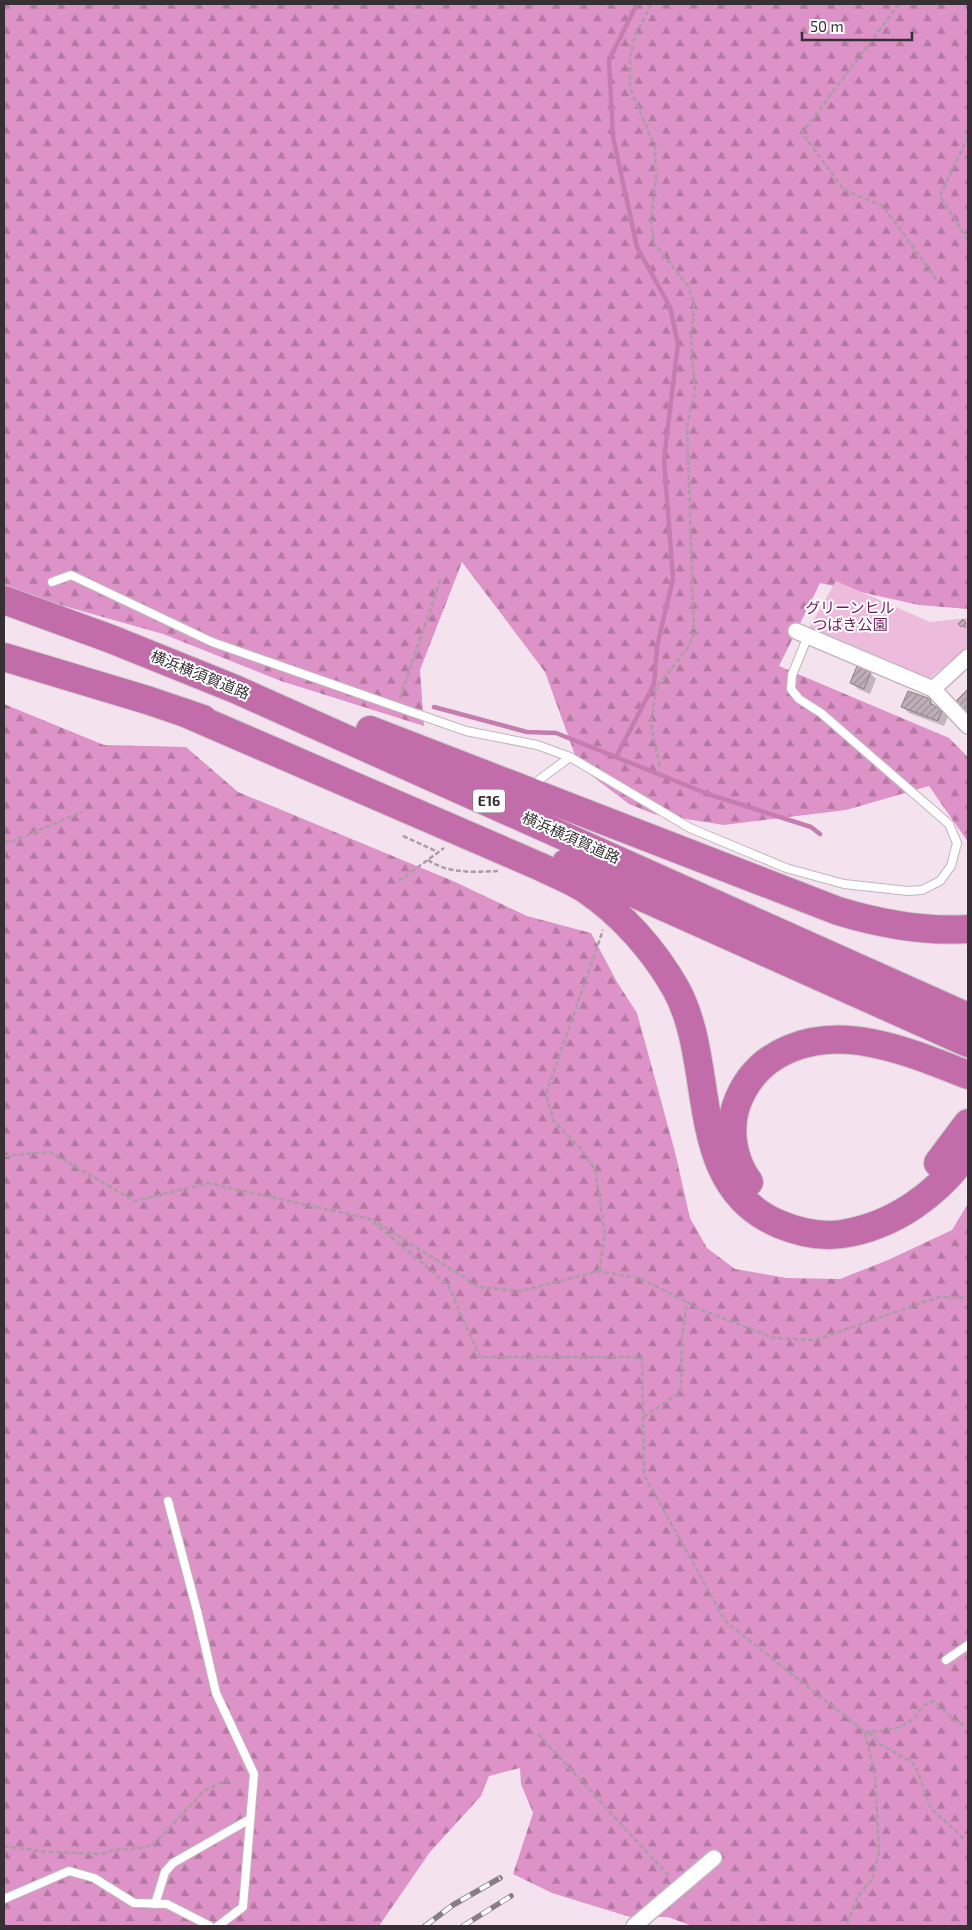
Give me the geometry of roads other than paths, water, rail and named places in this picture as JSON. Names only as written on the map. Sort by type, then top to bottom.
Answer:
[{"type":"highway","name":"横浜横須賀道路","points":[[4,600],[112,639],[235,689],[968,1017]]},
{"type":"highway","points":[[112,639],[310,707],[399,740],[838,912],[912,929],[968,929]]},
{"type":"highway","name":"横浜横須賀道路","points":[[4,657],[185,713],[292,751],[606,880],[968,1043]]},
{"type":"highway","points":[[185,713],[541,867],[584,889],[600,901],[636,934],[651,951],[677,991],[691,1028],[709,1127],[723,1173],[741,1199],[770,1220],[790,1229],[835,1235],[867,1228],[902,1214],[920,1201],[937,1188],[968,1152]]},
{"type":"highway","points":[[968,1075],[914,1055],[871,1043],[838,1040],[805,1044],[777,1054],[751,1077],[738,1100],[732,1127],[735,1153],[740,1168],[747,1180],[764,1197],[786,1210],[805,1216],[842,1218],[870,1211],[886,1204],[917,1183],[946,1154],[968,1123]]},
{"type":"street","points":[[802,634],[934,689],[968,726]]},
{"type":"street","points":[[934,689],[968,657]]},
{"type":"street","points":[[634,1926],[714,1858]]},
{"type":"lane","points":[[52,582],[71,574],[212,642],[466,731],[537,745],[570,757],[690,828],[786,868],[844,884],[908,891],[922,890],[940,881],[951,866],[958,843],[949,824],[821,713],[799,699],[791,689],[792,675],[802,634]]},
{"type":"lane","points":[[539,780],[570,757]]},
{"type":"lane","points":[[168,1501],[216,1693],[254,1774],[243,1907],[218,1926]]},
{"type":"lane","points":[[946,1660],[968,1645]]},
{"type":"lane","points":[[155,1904],[165,1872],[173,1863],[250,1819]]},
{"type":"lane","points":[[4,1899],[69,1871],[94,1878],[134,1904],[168,1904],[210,1926]]},
{"type":"waterway","points":[[616,757],[654,684],[657,646],[673,579],[664,459],[678,344],[670,307],[637,247],[613,137],[609,60],[637,4]]},
{"type":"waterway","points":[[434,707],[527,732],[556,733],[708,794],[811,827],[820,834]]},
{"type":"railway","points":[[425,1926],[453,1905],[500,1878]]},
{"type":"railway","points":[[463,1926],[511,1896]]},
{"type":"park label","name":"グリーンヒル つばき公園","points":[[850,616]]}]
